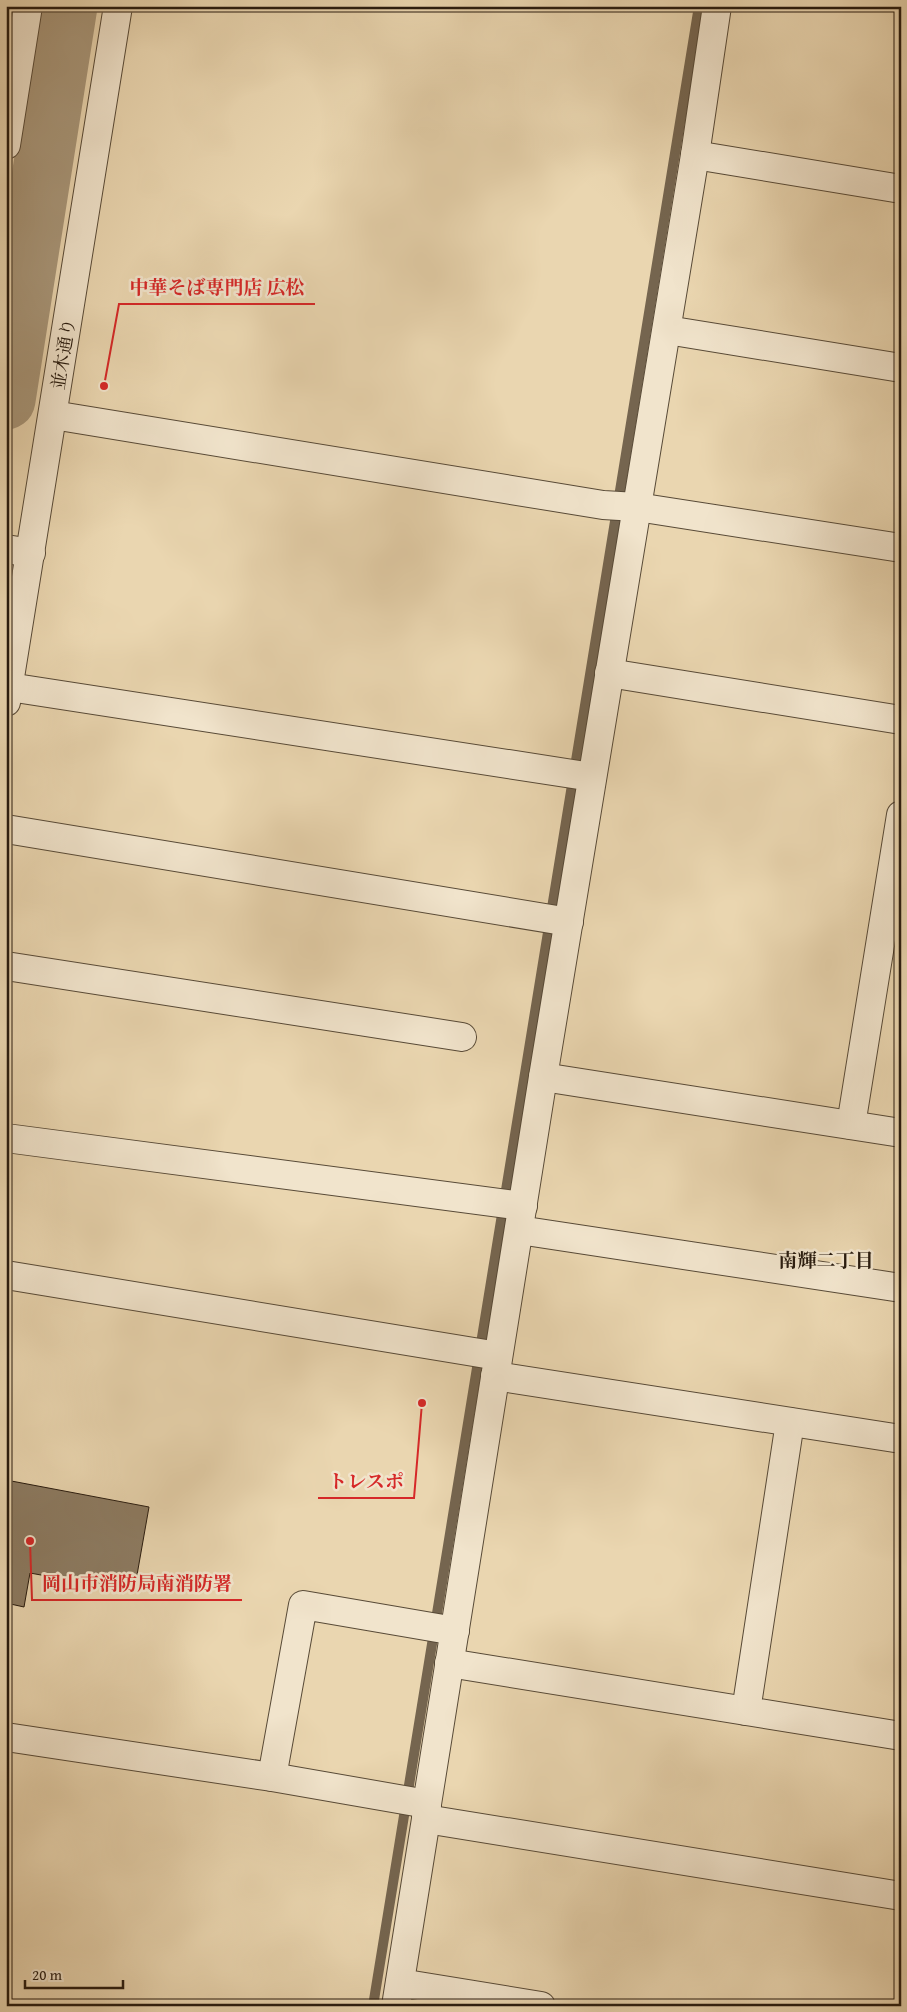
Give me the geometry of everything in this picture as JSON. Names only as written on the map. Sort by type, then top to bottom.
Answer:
[{"type":"street","points":[[6,145],[28,6]]},
{"type":"street","name":"並木通り","points":[[8,695],[18,551],[53,415],[118,6]]},
{"type":"street","points":[[541,2006],[398,1994],[416,1806],[449,1663],[441,1629],[512,1210],[543,1077],[556,920],[578,775],[609,674],[622,506],[666,330],[717,6]]},
{"type":"street","points":[[695,155],[901,189]]},
{"type":"street","points":[[666,330],[901,368]]},
{"type":"street","points":[[53,415],[622,506],[901,548]]},
{"type":"street","points":[[609,674],[901,720]]},
{"type":"street","points":[[8,695],[578,775]]},
{"type":"street","points":[[851,1125],[901,814]]},
{"type":"street","points":[[6,829],[556,920]]},
{"type":"street","points":[[6,966],[462,1037]]},
{"type":"street","points":[[543,1077],[901,1132]]},
{"type":"street","points":[[6,1138],[512,1210],[901,1288]]},
{"type":"street","points":[[6,1275],[487,1360],[790,1422],[901,1440]]},
{"type":"street","points":[[746,1711],[790,1422]]},
{"type":"street","points":[[272,1777],[303,1605],[441,1629]]},
{"type":"street","points":[[449,1663],[901,1736]]},
{"type":"street","points":[[6,1737],[272,1777],[416,1806],[901,1896]]},
{"type":"building","points":[[6,1480],[149,1507],[134,1592],[30,1573],[24,1607],[6,1603]]},
{"type":"waterway","points":[[6,400],[68,6]]},
{"type":"waterway","points":[[373,2006],[699,6]]},
{"type":"place","name":"中華そば専門店 広松","points":[[104,386]]},
{"type":"place","name":"トレスポ","points":[[422,1403]]},
{"type":"place","name":"岡山市消防局南消防署","points":[[30,1541]]},
{"type":"district","name":"南輝二丁目","points":[[826,1260]]}]
